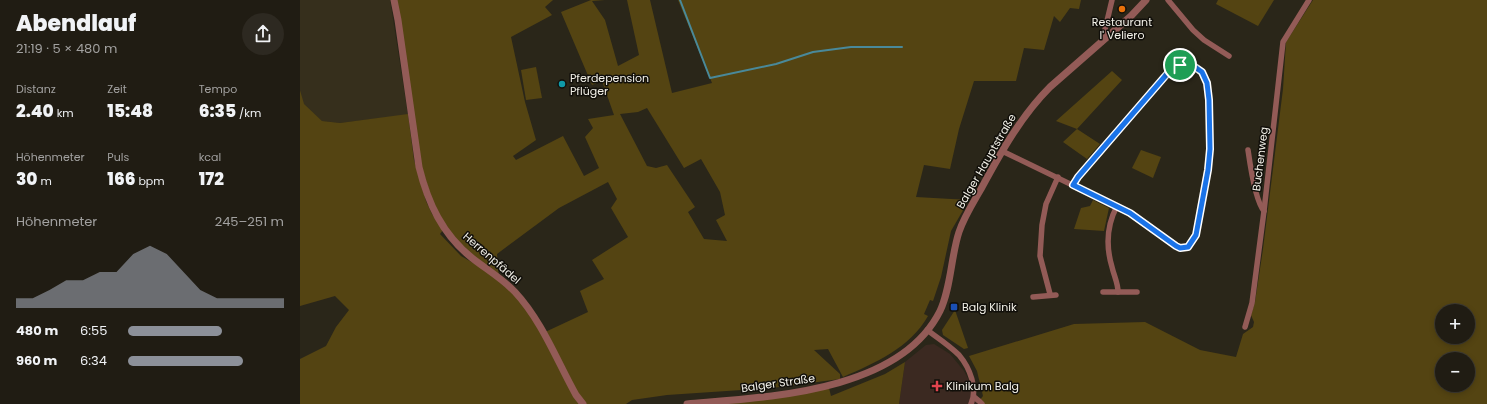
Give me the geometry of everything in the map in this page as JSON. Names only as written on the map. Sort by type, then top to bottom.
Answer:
[{"type":"street","name":"Herrenpfädel","points":[[394,0],[419,167],[424,188],[434,211],[445,229],[463,250],[515,292],[527,307],[576,395],[583,404]]},
{"type":"street","points":[[1102,42],[1112,0]]},
{"type":"street","name":"Balger Hauptstraße","points":[[927,330],[939,313],[944,301],[959,231],[1012,134],[1038,99],[1050,86],[1102,42],[1131,16],[1146,0]]},
{"type":"street","points":[[1168,0],[1193,30],[1204,40],[1229,56]]},
{"type":"street","name":"Buchenweg","points":[[1245,327],[1252,303],[1283,42],[1309,0]]},
{"type":"street","points":[[1002,151],[1058,177],[1073,185],[1117,206],[1130,213],[1176,246],[1184,248],[1189,245],[1196,235],[1208,170],[1210,149],[1207,83],[1202,72],[1192,65],[1180,65],[1167,74],[1078,177],[1073,185]]},
{"type":"street","points":[[1248,150],[1254,184],[1260,205],[1264,211]]},
{"type":"street","points":[[1033,297],[1053,294],[1040,256],[1042,224],[1046,204],[1058,177]]},
{"type":"street","points":[[1117,206],[1112,215],[1108,240],[1111,266],[1118,286],[1118,292]]},
{"type":"street","points":[[1103,292],[1137,292]]},
{"type":"street","points":[[927,330],[959,356],[968,370],[974,387],[974,397],[970,404]]},
{"type":"street","name":"Balger Straße","points":[[687,404],[801,392],[841,382],[860,376],[894,359],[913,345],[927,330]]},
{"type":"street","points":[[974,397],[982,404]]},
{"type":"shaded area","points":[[300,0],[390,0],[408,115],[340,123],[322,121],[303,104],[300,90]]},
{"type":"shaded area","points":[[395,0],[553,0],[545,7],[552,15],[511,37],[525,102],[536,140],[513,156],[516,160],[563,136],[584,176],[599,168],[585,137],[593,128],[588,119],[614,115],[602,81],[592,85],[561,12],[591,0],[605,0],[592,1],[605,20],[618,66],[639,55],[627,0],[650,0],[672,93],[712,83],[678,0],[1081,0],[1079,9],[1070,8],[1060,22],[1054,16],[1044,50],[1024,48],[1016,81],[974,81],[959,129],[950,169],[924,165],[916,197],[969,200],[951,231],[941,277],[933,301],[930,300],[924,314],[928,316],[912,337],[902,346],[879,360],[843,377],[828,349],[814,350],[840,374],[840,379],[772,388],[667,395],[632,400],[626,404],[300,404],[300,359],[326,346],[336,327],[349,310],[335,296],[300,306],[300,90],[304,104],[322,121],[340,123],[408,114],[414,160],[426,201],[432,214],[443,230],[440,234],[461,256],[496,276],[463,250],[435,209],[422,168]],"holes":[[[647,108],[684,168],[701,159],[720,192],[725,215],[716,220],[727,241],[704,239],[688,212],[695,207],[667,165],[656,168],[647,166],[620,114],[638,112]],[[608,182],[617,199],[611,208],[628,237],[592,260],[604,279],[580,291],[588,312],[543,333],[515,292],[499,278],[497,254],[559,208]]]},
{"type":"shaded area","points":[[1218,0],[1274,0],[1258,26],[1216,4]]},
{"type":"shaded area","points":[[1313,0],[1487,0],[1487,404],[982,404],[979,401],[983,396],[977,371],[969,356],[1074,324],[1145,322],[1200,350],[1236,357],[1243,334],[1253,327],[1254,322],[1251,315],[1255,302],[1263,249],[1283,89],[1286,42]]},
{"type":"shaded area","points":[[536,67],[542,98],[526,100],[521,70]]},
{"type":"shaded area","points":[[1112,71],[1122,80],[1077,129],[1056,121]]},
{"type":"shaded area","points":[[1077,129],[1100,144],[1087,159],[1063,142]]},
{"type":"shaded area","points":[[1141,150],[1161,157],[1153,178],[1132,168]]},
{"type":"shaded area","points":[[1093,200],[1109,208],[1104,231],[1074,229],[1081,208],[1090,206]]},
{"type":"shaded area","points":[[955,310],[968,348],[964,349],[943,335],[942,330]]},
{"type":"shaded area","name":"Klinikum Balg","points":[[934,344],[950,354],[964,371],[982,404],[899,404],[905,362],[926,345]]},
{"type":"shaded area","points":[[905,362],[899,404],[712,404],[829,388],[831,396],[885,374]]},
{"type":"waterway","points":[[680,0],[710,78],[776,64],[813,52],[851,47],[902,47]]},
{"type":"place","name":"Restaurant I' Veliero","points":[[1122,9]]},
{"type":"place","name":"Pferdepension Pflüger","points":[[562,84]]},
{"type":"place","name":"Balg Klinik","points":[[954,307]]},
{"type":"place","name":"Klinikum Balg","points":[[937,386]]},
{"type":"route","points":[[1180,65],[1192,65],[1202,72],[1205,77],[1208,91],[1210,149],[1208,170],[1196,235],[1188,247],[1184,248],[1176,246],[1130,213],[1073,185],[1078,177],[1167,74],[1173,68],[1180,65]]}]
